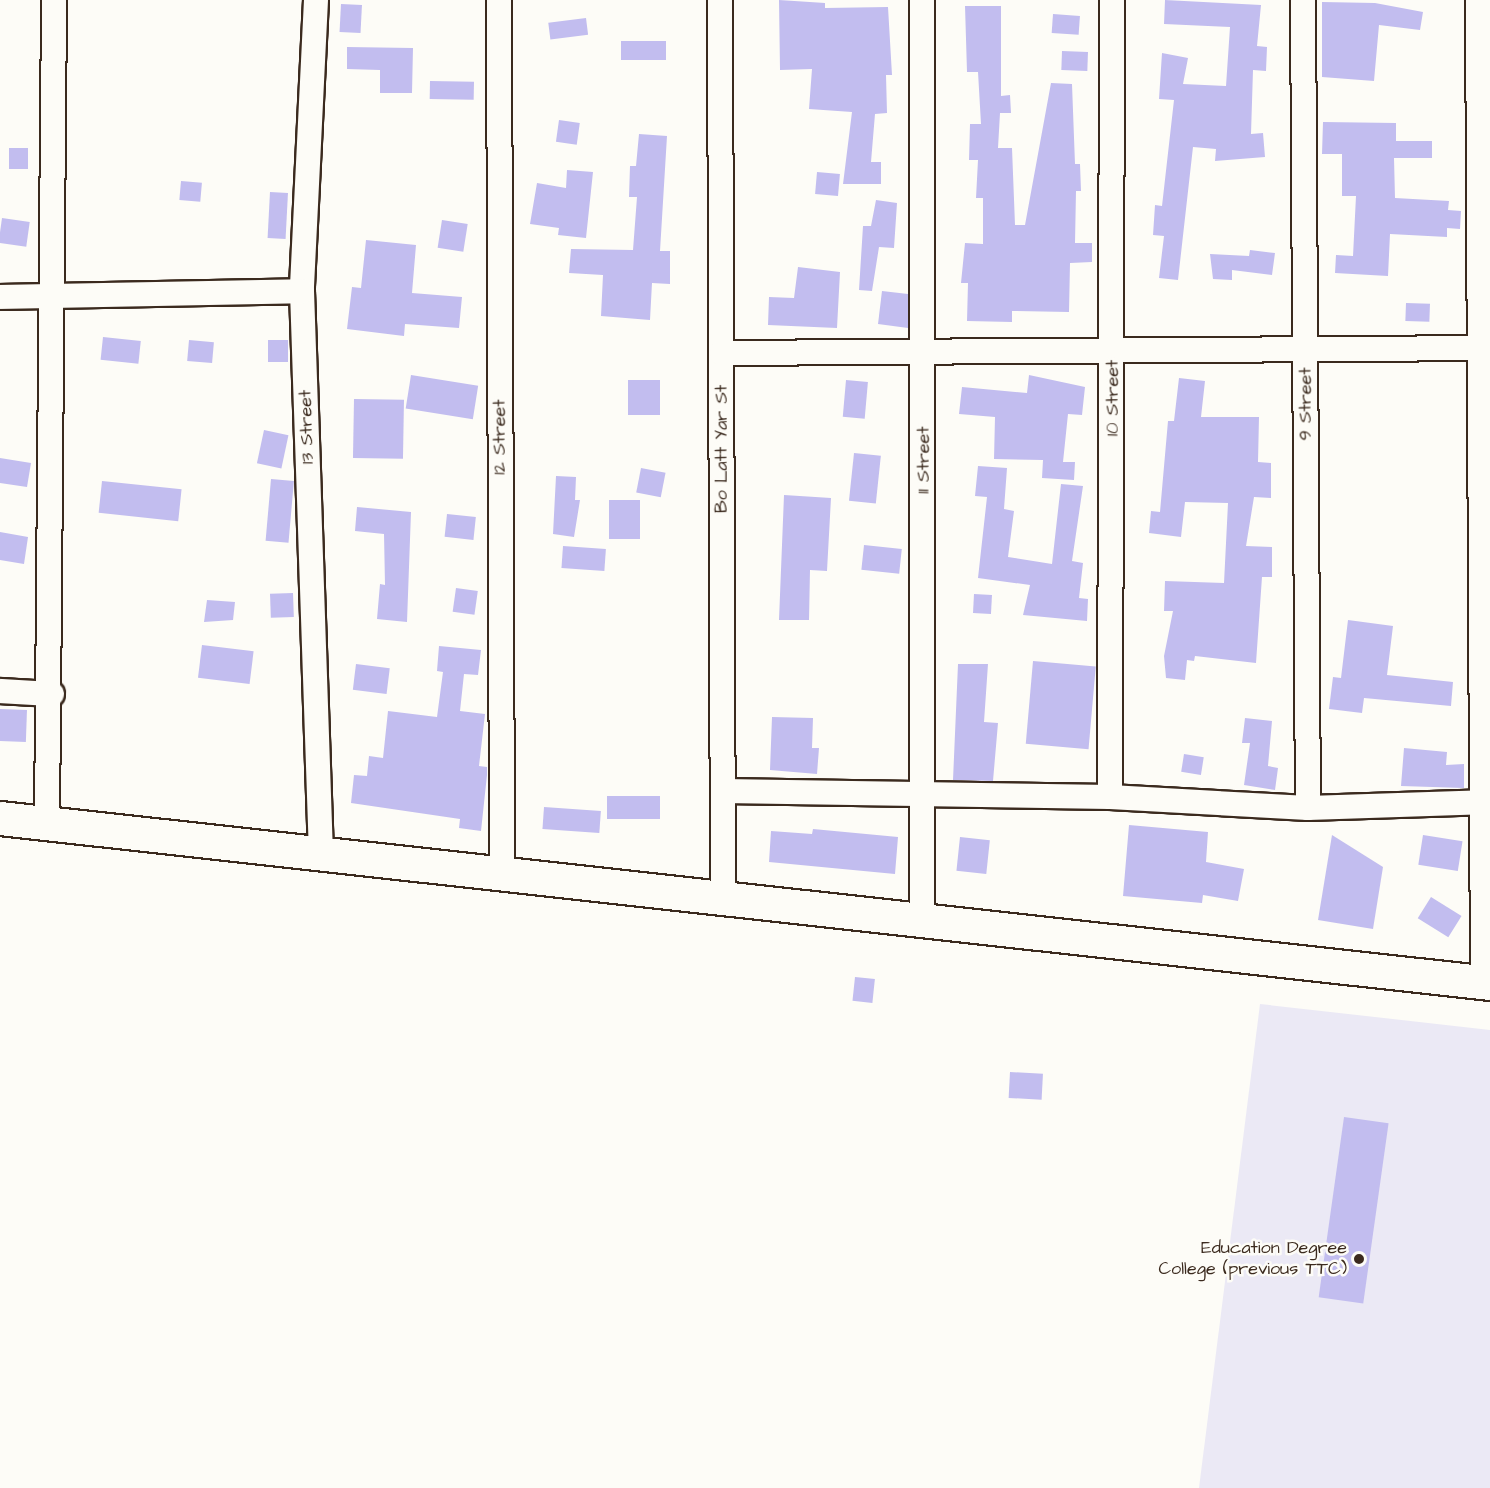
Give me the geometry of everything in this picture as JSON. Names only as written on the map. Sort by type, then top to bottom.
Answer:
[{"type":"street","points":[[47,823],[52,694],[54,0]]},
{"type":"street","name":"13 Street","points":[[316,0],[302,291],[321,854]]},
{"type":"street","name":"12 Street","points":[[499,0],[502,873]]},
{"type":"street","name":"Bo Latt Yar St","points":[[720,0],[723,898]]},
{"type":"street","name":"11 Street","points":[[922,0],[924,351],[922,920]]},
{"type":"street","name":"10 Street","points":[[1110,797],[1113,350],[1112,0]]},
{"type":"street","name":"9 Street","points":[[1303,0],[1308,808]]},
{"type":"street","points":[[0,818],[1486,983],[1485,99],[1479,0]]},
{"type":"street","points":[[0,297],[302,291]]},
{"type":"street","points":[[722,353],[1486,348]]},
{"type":"street","points":[[0,691],[52,694]]},
{"type":"street","points":[[723,791],[1110,797],[1308,808],[1487,802]]},
{"type":"shaded area","name":"Education Degree College (previous TTC)","points":[[1260,1004],[1490,1030],[1490,1488],[1199,1488]]},
{"type":"building","points":[[779,0],[825,3],[825,8],[888,7],[892,75],[886,75],[887,113],[875,114],[871,162],[881,162],[881,184],[843,184],[852,112],[809,109],[812,69],[780,70]]},
{"type":"building","points":[[1165,0],[1261,5],[1257,46],[1267,47],[1266,71],[1253,70],[1251,134],[1263,133],[1265,157],[1215,161],[1216,149],[1193,147],[1178,280],[1159,278],[1164,236],[1153,235],[1155,205],[1162,206],[1174,100],[1159,99],[1162,53],[1188,58],[1183,84],[1226,86],[1230,27],[1164,24]]},
{"type":"building","points":[[1322,2],[1375,3],[1423,12],[1420,30],[1379,25],[1374,81],[1322,77]]},
{"type":"building","points":[[341,4],[362,5],[361,33],[340,32]]},
{"type":"building","points":[[965,6],[1001,6],[1001,96],[1010,95],[1011,113],[1000,113],[998,148],[1012,148],[1015,225],[1025,225],[1051,83],[1072,84],[1075,164],[1080,164],[1081,191],[1076,191],[1075,243],[1092,243],[1092,262],[1070,263],[1069,312],[1012,311],[1012,322],[967,321],[968,283],[961,283],[965,243],[983,244],[983,198],[976,198],[978,160],[969,160],[970,124],[981,124],[978,72],[967,72]]},
{"type":"building","points":[[1053,14],[1080,16],[1079,35],[1052,33]]},
{"type":"building","points":[[586,18],[588,35],[550,40],[548,23]]},
{"type":"building","points":[[621,41],[666,41],[666,60],[621,60]]},
{"type":"building","points":[[347,47],[413,48],[412,93],[380,93],[380,70],[347,69]]},
{"type":"building","points":[[1062,51],[1088,52],[1087,71],[1061,70]]},
{"type":"building","points":[[430,81],[474,82],[474,100],[430,99]]},
{"type":"building","points":[[559,120],[580,123],[577,145],[556,142]]},
{"type":"building","points":[[1323,122],[1396,123],[1396,141],[1432,141],[1432,158],[1394,158],[1395,198],[1449,201],[1448,210],[1461,211],[1460,229],[1447,228],[1447,237],[1390,234],[1388,276],[1335,273],[1336,255],[1353,256],[1356,196],[1342,196],[1342,154],[1322,154]]},
{"type":"building","points":[[639,134],[667,136],[660,251],[670,251],[670,284],[652,283],[650,320],[601,316],[603,275],[569,273],[571,249],[633,250],[637,197],[629,197],[630,166],[636,166]]},
{"type":"building","points":[[9,148],[28,148],[28,169],[9,169]]},
{"type":"building","points":[[567,170],[593,172],[586,238],[558,235],[559,228],[530,224],[537,183],[566,188]]},
{"type":"building","points":[[817,172],[840,174],[838,196],[815,194]]},
{"type":"building","points":[[181,181],[202,183],[200,202],[179,200]]},
{"type":"building","points":[[270,192],[288,193],[286,239],[268,238]]},
{"type":"building","points":[[876,200],[897,203],[894,248],[879,247],[872,291],[859,290],[863,226],[871,226]]},
{"type":"building","points":[[2,218],[30,222],[26,247],[0,243]]},
{"type":"building","points":[[442,220],[468,224],[463,252],[438,248]]},
{"type":"building","points":[[366,240],[416,245],[412,293],[462,297],[459,328],[405,324],[404,336],[347,329],[352,287],[361,288]]},
{"type":"building","points":[[1250,250],[1275,253],[1272,275],[1232,270],[1232,280],[1213,279],[1210,254],[1249,256]]},
{"type":"building","points":[[798,267],[840,272],[837,328],[768,325],[769,297],[794,298]]},
{"type":"building","points":[[882,291],[908,294],[908,328],[878,324]]},
{"type":"building","points":[[1406,303],[1430,304],[1429,322],[1405,321]]},
{"type":"building","points":[[103,337],[141,341],[138,364],[101,360]]},
{"type":"building","points":[[189,340],[214,342],[212,363],[187,361]]},
{"type":"building","points":[[268,340],[288,340],[288,362],[268,362]]},
{"type":"building","points":[[411,375],[478,386],[473,419],[406,409]]},
{"type":"building","points":[[1029,375],[1085,387],[1082,415],[1068,414],[1063,462],[1075,462],[1074,480],[1042,478],[1043,460],[994,459],[995,417],[959,414],[962,387],[1027,393]]},
{"type":"building","points":[[1179,378],[1205,381],[1201,417],[1259,417],[1258,462],[1271,463],[1271,498],[1254,497],[1246,546],[1272,547],[1272,577],[1262,577],[1256,663],[1195,656],[1194,661],[1187,660],[1185,680],[1166,678],[1164,656],[1173,611],[1164,611],[1165,581],[1224,583],[1228,503],[1185,502],[1181,537],[1149,533],[1151,511],[1160,512],[1168,421],[1174,421]]},
{"type":"building","points":[[628,380],[660,380],[660,415],[628,415]]},
{"type":"building","points":[[846,380],[868,382],[865,419],[843,417]]},
{"type":"building","points":[[354,399],[404,400],[403,459],[353,458]]},
{"type":"building","points":[[264,430],[288,435],[281,468],[257,463]]},
{"type":"building","points":[[854,453],[881,456],[876,504],[849,501]]},
{"type":"building","points":[[0,458],[31,463],[27,487],[0,483]]},
{"type":"building","points":[[978,466],[1007,468],[1004,509],[1014,511],[1008,557],[1052,564],[1061,484],[1083,486],[1072,561],[1083,563],[1079,598],[1088,599],[1087,621],[1023,615],[1030,585],[978,578],[987,497],[975,496]]},
{"type":"building","points":[[641,468],[666,473],[661,497],[636,493]]},
{"type":"building","points":[[556,476],[576,477],[575,500],[580,500],[574,537],[553,534]]},
{"type":"building","points":[[271,479],[294,481],[289,543],[266,541]]},
{"type":"building","points":[[102,481],[182,489],[178,521],[99,513]]},
{"type":"building","points":[[784,495],[831,498],[827,571],[810,570],[809,620],[779,620]]},
{"type":"building","points":[[609,500],[640,500],[640,539],[609,539]]},
{"type":"building","points":[[357,507],[411,512],[407,622],[377,619],[380,584],[385,585],[384,534],[355,531]]},
{"type":"building","points":[[447,514],[476,517],[473,540],[445,537]]},
{"type":"building","points":[[0,532],[28,537],[24,564],[0,560]]},
{"type":"building","points":[[864,545],[902,549],[899,574],[861,570]]},
{"type":"building","points":[[563,546],[606,549],[604,571],[561,568]]},
{"type":"building","points":[[456,588],[478,591],[474,615],[453,612]]},
{"type":"building","points":[[293,593],[294,617],[271,618],[270,594]]},
{"type":"building","points":[[974,594],[992,595],[991,614],[973,613]]},
{"type":"building","points":[[207,600],[235,602],[233,620],[204,622]]},
{"type":"building","points":[[1348,620],[1393,626],[1387,675],[1453,682],[1451,706],[1364,698],[1362,713],[1329,709],[1333,677],[1341,678]]},
{"type":"building","points":[[202,645],[254,651],[250,684],[198,678]]},
{"type":"building","points":[[439,646],[481,650],[478,675],[464,674],[460,711],[485,714],[479,766],[487,767],[481,831],[459,828],[460,819],[351,803],[354,775],[367,776],[369,756],[383,758],[388,711],[437,717],[443,672],[437,671]]},
{"type":"building","points":[[1033,661],[1096,666],[1089,749],[1026,744]]},
{"type":"building","points":[[356,664],[390,668],[387,694],[353,690]]},
{"type":"building","points":[[958,664],[988,664],[984,722],[998,723],[993,781],[953,780]]},
{"type":"building","points":[[0,709],[27,710],[26,742],[0,741]]},
{"type":"building","points":[[772,717],[813,718],[812,748],[819,748],[817,774],[770,770]]},
{"type":"building","points":[[1245,718],[1272,721],[1268,766],[1278,768],[1275,790],[1244,785],[1250,743],[1242,743]]},
{"type":"building","points":[[1404,748],[1447,752],[1446,765],[1464,764],[1464,788],[1401,786]]},
{"type":"building","points":[[1184,754],[1204,757],[1201,775],[1181,772]]},
{"type":"building","points":[[607,796],[660,796],[660,819],[607,819]]},
{"type":"building","points":[[544,807],[601,811],[599,833],[542,829]]},
{"type":"building","points":[[1129,825],[1208,832],[1206,862],[1244,869],[1238,901],[1203,895],[1202,903],[1123,896]]},
{"type":"building","points":[[813,829],[898,837],[895,874],[769,862],[771,831],[812,834]]},
{"type":"building","points":[[1332,835],[1383,867],[1373,929],[1318,920]]},
{"type":"building","points":[[1423,835],[1463,841],[1458,871],[1418,865]]},
{"type":"building","points":[[960,837],[990,840],[986,874],[956,871]]},
{"type":"building","points":[[1431,897],[1462,916],[1448,937],[1418,918]]},
{"type":"building","points":[[855,977],[875,979],[872,1003],[852,1001]]},
{"type":"building","points":[[1010,1072],[1043,1074],[1042,1100],[1009,1098]]},
{"type":"building","points":[[1344,1117],[1389,1123],[1363,1303],[1319,1297]]},
{"type":"place","name":"Education Degree College (previous TTC)","points":[[1359,1259]]}]
